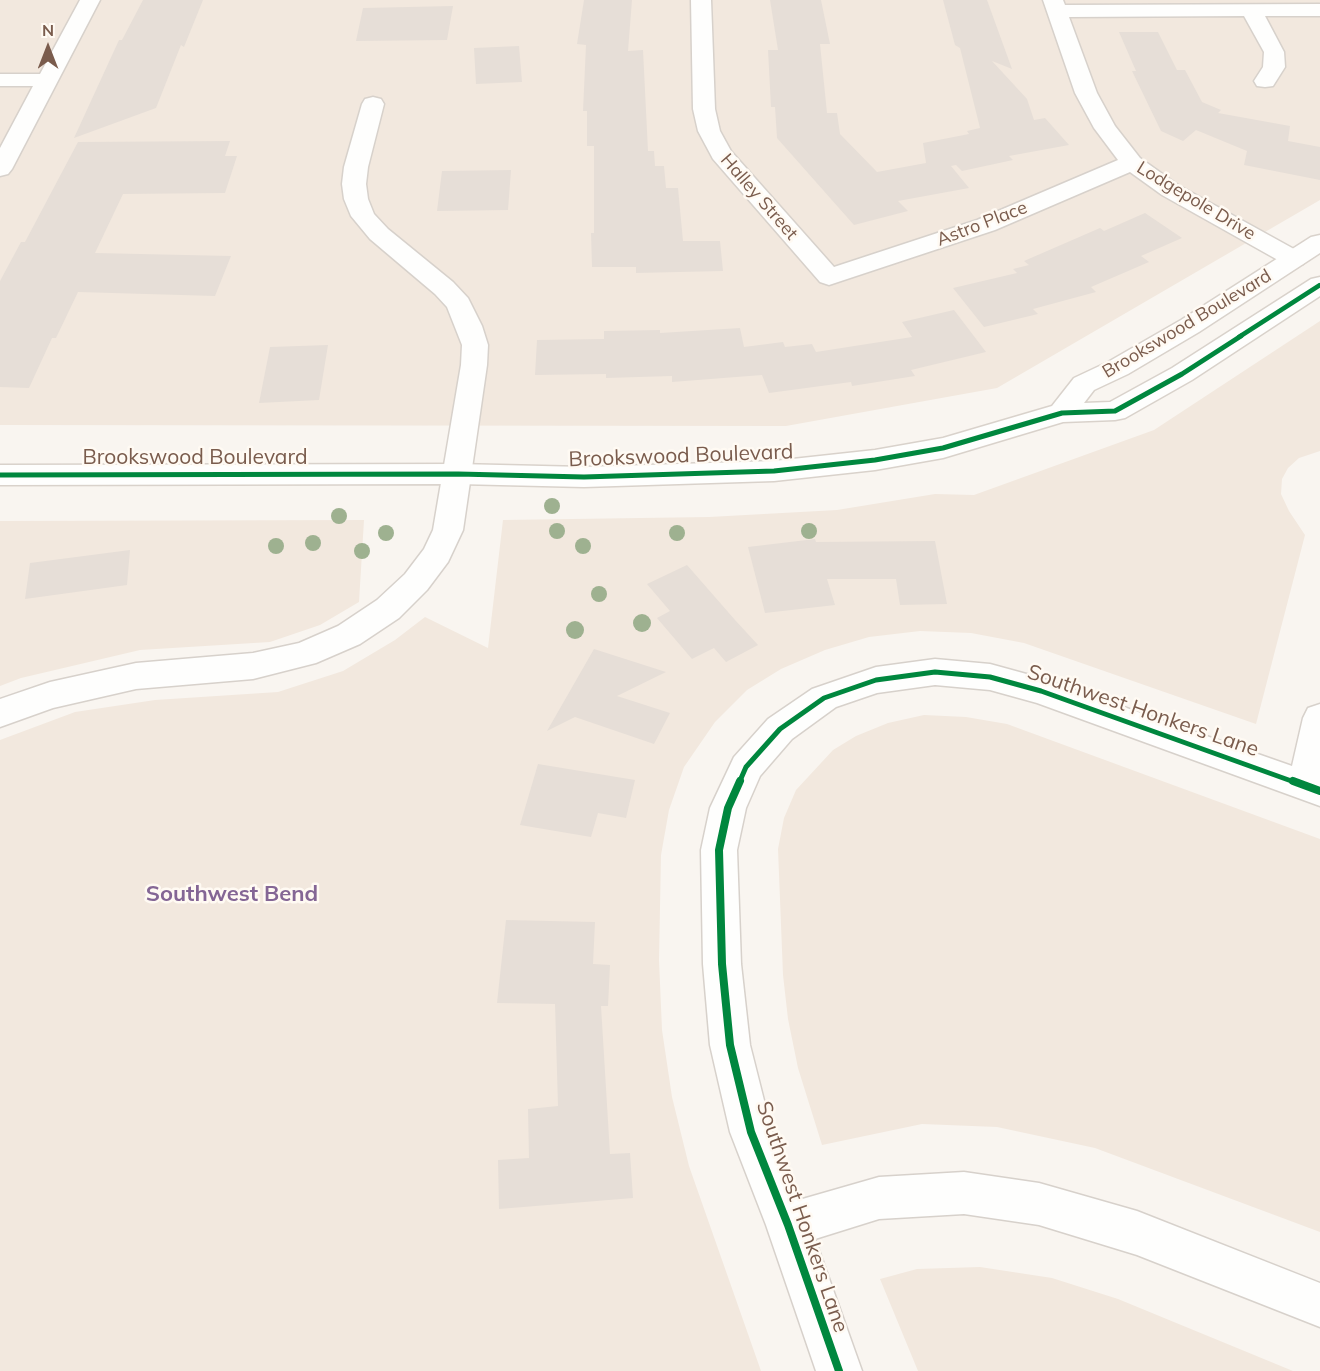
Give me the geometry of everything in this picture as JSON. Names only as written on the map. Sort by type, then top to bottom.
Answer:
[{"type":"street","points":[[0,169],[90,0]]},
{"type":"street","name":"Halley Street","points":[[701,0],[704,109],[708,130],[721,154],[829,277]]},
{"type":"street","points":[[1055,5],[1320,10]]},
{"type":"street","name":"Lodgepole Drive","points":[[1055,5],[1086,93],[1105,128],[1132,163],[1170,190],[1320,273]]},
{"type":"street","points":[[1251,10],[1274,52],[1274,67],[1265,81]]},
{"type":"street","points":[[0,80],[48,80]]},
{"type":"street","points":[[0,713],[50,694],[136,676],[253,666],[305,654],[349,635],[388,609],[416,582],[437,554],[448,530],[458,474],[474,365],[474,345],[469,326],[459,304],[444,288],[379,234],[363,216],[356,199],[354,184],[356,167],[373,104]]},
{"type":"street","name":"Astro Place","points":[[829,277],[986,225],[1132,163]]},
{"type":"street","name":"Brookswood Boulevard","points":[[1062,412],[1084,384],[1118,368],[1180,332],[1320,242]]},
{"type":"street","name":"Brookswood Boulevard","points":[[0,475],[458,474],[584,477],[803,469],[943,448],[1062,412],[1115,411],[1182,374],[1320,285]]},
{"type":"street","name":"Southwest Honkers Lane","points":[[839,1371],[788,1225],[751,1132],[730,1045],[722,964],[719,850],[728,808],[746,767],[780,729],[824,698],[876,680],[934,672],[990,677],[1041,691],[1313,788]]},
{"type":"street","points":[[1313,788],[1320,718]]},
{"type":"street","points":[[788,1225],[879,1198],[964,1193],[1039,1204],[1137,1233],[1320,1305]]},
{"type":"shaded area","points":[[0,0],[1320,0],[1320,200],[997,388],[786,426],[0,425]]},
{"type":"shaded area","points":[[1320,321],[1320,451],[1299,458],[1288,468],[1282,479],[1281,494],[1305,535],[1256,724],[1024,643],[971,633],[920,631],[869,637],[825,650],[781,669],[747,690],[715,722],[684,767],[669,810],[661,855],[659,960],[662,1030],[672,1097],[689,1166],[761,1371],[0,1371],[0,740],[75,712],[155,700],[278,692],[343,671],[395,640],[425,617],[488,648],[503,520],[709,517],[837,510],[935,494],[974,495],[1154,430]]},
{"type":"shaded area","points":[[364,520],[359,602],[320,625],[270,642],[140,650],[21,678],[0,686],[0,521]]},
{"type":"shaded area","points":[[924,715],[966,717],[1007,724],[1320,839],[1320,1232],[1095,1148],[997,1127],[922,1124],[822,1145],[798,1068],[788,1019],[783,975],[778,849],[784,818],[796,790],[833,750],[856,736],[888,723]]},
{"type":"shaded area","points":[[980,1267],[1052,1278],[1118,1299],[1293,1371],[918,1371],[880,1279],[917,1269]]},
{"type":"building","points":[[143,0],[203,0],[184,47],[181,45],[156,108],[74,138],[119,40],[122,40]]},
{"type":"building","points":[[584,0],[632,0],[628,51],[643,50],[648,151],[654,151],[655,166],[664,166],[666,188],[678,188],[683,241],[720,241],[723,271],[636,273],[636,267],[592,267],[594,146],[587,146],[587,111],[583,111],[586,45],[577,44]]},
{"type":"building","points":[[770,0],[821,0],[830,44],[820,44],[827,113],[837,113],[840,134],[877,172],[926,163],[923,143],[969,134],[967,131],[980,128],[960,48],[955,45],[943,0],[987,0],[1012,69],[992,61],[1027,99],[1034,120],[1045,118],[1069,145],[1009,156],[1013,160],[962,171],[956,165],[951,166],[969,188],[898,201],[908,211],[854,225],[777,138],[775,107],[771,107],[768,50],[778,50]]},
{"type":"building","points":[[453,6],[447,40],[356,41],[363,8]]},
{"type":"building","points":[[1119,32],[1158,32],[1177,70],[1185,70],[1202,102],[1221,110],[1218,113],[1290,126],[1288,141],[1320,147],[1320,180],[1244,165],[1247,151],[1196,130],[1183,141],[1161,131],[1132,71],[1136,71]]},
{"type":"building","points":[[519,46],[522,82],[476,84],[474,48]]},
{"type":"building","points":[[230,141],[225,156],[237,156],[225,193],[123,194],[95,253],[231,256],[215,296],[78,292],[56,338],[52,338],[29,388],[0,387],[0,281],[21,242],[25,242],[78,142]]},
{"type":"building","points":[[511,170],[508,210],[437,211],[442,171]]},
{"type":"building","points":[[1145,213],[1182,238],[1141,256],[1149,262],[1091,287],[1096,292],[1033,309],[1038,314],[984,327],[953,288],[1017,273],[1013,269],[1029,265],[1024,261],[1100,228],[1104,231]]},
{"type":"building","points":[[954,310],[986,352],[911,370],[915,376],[852,386],[851,382],[769,393],[762,375],[672,382],[672,376],[606,378],[606,374],[535,375],[537,340],[604,339],[604,331],[660,330],[660,333],[740,328],[744,347],[783,342],[785,347],[812,344],[816,352],[912,337],[902,322]]},
{"type":"building","points":[[328,345],[319,400],[259,403],[270,347]]},
{"type":"building","points":[[815,539],[816,542],[935,541],[947,604],[900,605],[896,579],[827,579],[835,605],[765,613],[748,547]]},
{"type":"building","points":[[130,550],[127,585],[25,599],[30,563]]},
{"type":"building","points":[[687,565],[758,645],[726,662],[714,648],[692,659],[657,618],[670,611],[647,584]]},
{"type":"building","points":[[594,649],[666,672],[617,696],[670,713],[654,744],[575,717],[547,731]]},
{"type":"building","points":[[538,764],[635,780],[626,818],[598,813],[591,837],[520,825]]},
{"type":"building","points":[[506,920],[595,922],[593,964],[610,965],[608,1006],[601,1006],[610,1154],[630,1153],[633,1198],[499,1209],[498,1160],[529,1158],[528,1109],[558,1106],[555,1004],[497,1003]]},
{"type":"cycle path","points":[[0,475],[458,474],[584,477],[774,471],[875,460],[943,448],[1062,413],[1115,411],[1182,374],[1320,285]]},
{"type":"cycle path","points":[[839,1371],[788,1225],[751,1132],[730,1045],[722,964],[719,850],[728,808],[746,767],[780,729],[824,698],[876,680],[935,672],[990,677],[1041,691],[1320,791]]},
{"type":"district","name":"Southwest Bend","points":[[232,894]]}]
